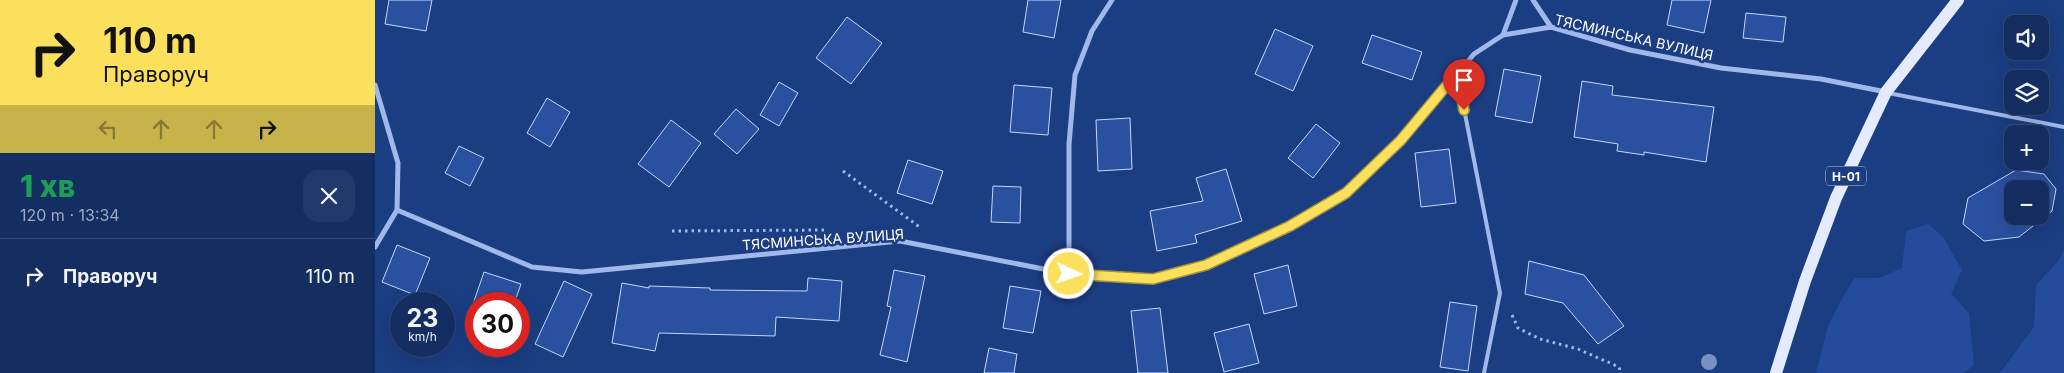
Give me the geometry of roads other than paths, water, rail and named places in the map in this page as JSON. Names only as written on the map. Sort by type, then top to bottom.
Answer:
[{"type":"main road","name":"Н-01","points":[[1776,373],[1805,281],[1836,198],[1886,92],[1958,0]]},
{"type":"street","points":[[1069,274],[1069,144],[1075,75],[1092,31],[1112,0]]},
{"type":"street","points":[[1503,35],[1516,0]]},
{"type":"street","points":[[1533,0],[1551,27]]},
{"type":"street","name":"ТЯСМИНСЬКА ВУЛИЦЯ","points":[[397,210],[532,266],[582,272],[900,241],[1069,274],[1153,279],[1206,265],[1290,226],[1346,193],[1401,140],[1474,54],[1503,35],[1551,27],[1639,52],[1721,68],[1821,79],[1886,92]]},
{"type":"street","points":[[375,85],[398,162],[397,210],[375,247]]},
{"type":"lane","points":[[1457,73],[1500,293],[1484,373]]},
{"type":"lane","points":[[1886,92],[2064,127]]}]
